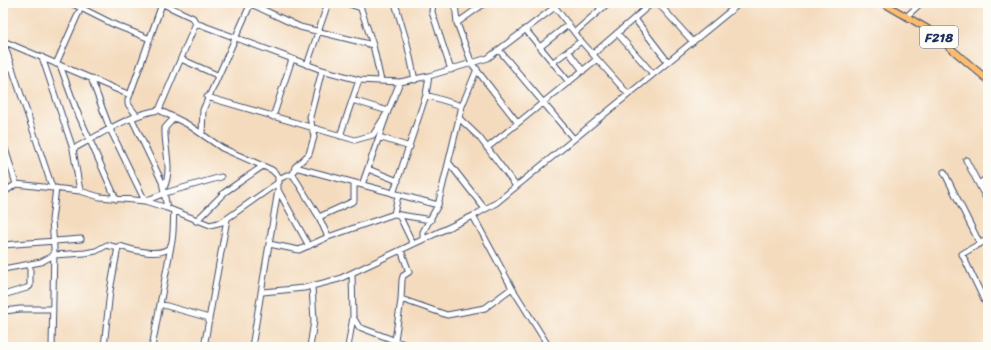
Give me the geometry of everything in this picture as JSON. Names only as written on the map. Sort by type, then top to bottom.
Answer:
[{"type":"main road","name":"F218","points":[[883,3],[928,29],[988,80]]},
{"type":"street","points":[[71,3],[82,5],[115,25],[150,38]]},
{"type":"street","points":[[202,134],[203,110],[217,75],[250,3],[300,27],[373,45]]},
{"type":"street","points":[[307,65],[328,3]]},
{"type":"street","points":[[346,3],[360,5],[373,45],[381,81]]},
{"type":"street","points":[[395,3],[407,43],[415,80]]},
{"type":"street","points":[[433,3],[432,12],[451,70]]},
{"type":"street","points":[[456,3],[457,23],[472,64],[518,123]]},
{"type":"street","points":[[457,23],[485,3]]},
{"type":"street","points":[[596,3],[601,9]]},
{"type":"street","points":[[575,32],[608,3]]},
{"type":"street","points":[[593,54],[652,3]]},
{"type":"street","points":[[658,3],[693,42]]},
{"type":"street","points":[[262,292],[312,286],[339,279],[474,216],[516,186],[740,3]]},
{"type":"street","points":[[907,16],[921,3]]},
{"type":"street","points":[[167,208],[164,190],[128,104],[150,38],[164,4],[193,18],[196,23],[322,70],[359,80],[400,82],[415,80],[488,58],[553,5],[581,41],[628,94]]},
{"type":"street","points":[[82,5],[58,64],[89,141],[116,199]]},
{"type":"street","points":[[635,19],[668,62]]},
{"type":"street","points":[[160,110],[196,23]]},
{"type":"street","points":[[540,47],[568,24]]},
{"type":"street","points":[[525,29],[569,82]]},
{"type":"street","points":[[617,33],[653,74]]},
{"type":"street","points":[[3,41],[130,95]]},
{"type":"street","points":[[3,41],[54,188],[52,220],[54,255],[52,347]]},
{"type":"street","points":[[552,63],[581,41]]},
{"type":"street","points":[[499,50],[573,138]]},
{"type":"street","points":[[568,51],[583,71]]},
{"type":"street","points":[[42,57],[73,149],[80,191]]},
{"type":"street","points":[[181,59],[217,75]]},
{"type":"street","points":[[273,117],[292,59]]},
{"type":"street","points":[[487,148],[597,59]]},
{"type":"street","points":[[3,70],[11,67]]},
{"type":"street","points":[[423,239],[423,232],[438,205],[462,106],[477,69]]},
{"type":"street","points":[[322,70],[310,117],[314,137],[309,154],[295,167],[293,175],[319,217],[328,237]]},
{"type":"street","points":[[414,244],[397,214],[396,195],[398,181],[426,95],[428,76]]},
{"type":"street","points":[[91,78],[110,129],[145,202]]},
{"type":"street","points":[[340,136],[359,80]]},
{"type":"street","points":[[362,185],[388,111],[400,82]]},
{"type":"street","points":[[426,95],[462,106]]},
{"type":"street","points":[[208,97],[355,140],[373,135],[388,111]]},
{"type":"street","points":[[352,100],[388,111]]},
{"type":"street","points":[[73,149],[110,129],[135,118],[160,110],[202,134],[222,148],[272,170],[279,181],[278,190],[252,347]]},
{"type":"street","points":[[164,190],[167,180],[169,161],[165,128],[174,118]]},
{"type":"street","points":[[459,118],[479,136],[516,186]]},
{"type":"street","points":[[379,137],[410,147]]},
{"type":"street","points":[[3,142],[16,184]]},
{"type":"street","points":[[966,160],[988,202]]},
{"type":"street","points":[[449,163],[485,209]]},
{"type":"street","points":[[196,220],[225,192],[263,166]]},
{"type":"street","points":[[295,167],[354,184],[438,205]]},
{"type":"street","points":[[368,170],[398,181]]},
{"type":"street","points":[[944,172],[980,244]]},
{"type":"street","points":[[3,194],[16,184],[80,191],[116,199],[145,202],[167,208],[210,225],[218,224],[227,219],[287,175],[293,175]]},
{"type":"street","points":[[145,202],[164,190],[221,177]]},
{"type":"street","points":[[978,184],[988,177]]},
{"type":"street","points":[[319,217],[354,200],[354,184]]},
{"type":"street","points":[[278,190],[309,246]]},
{"type":"street","points":[[152,347],[171,245],[174,211]]},
{"type":"street","points":[[269,244],[299,250],[328,237],[397,214],[431,220]]},
{"type":"street","points":[[474,216],[512,288],[549,347]]},
{"type":"street","points":[[204,347],[227,219]]},
{"type":"street","points":[[3,245],[53,243],[82,239]]},
{"type":"street","points":[[988,239],[962,254],[988,308]]},
{"type":"street","points":[[3,269],[41,262],[54,255],[85,254],[96,251],[107,245],[154,253],[167,250],[171,245]]},
{"type":"street","points":[[104,347],[110,291],[118,248]]},
{"type":"street","points":[[395,340],[401,299],[402,280],[403,276],[409,272],[401,250]]},
{"type":"street","points":[[3,294],[30,286],[30,265]]},
{"type":"street","points":[[348,347],[353,317],[352,273]]},
{"type":"street","points":[[310,347],[314,321],[312,286]]},
{"type":"street","points":[[401,299],[446,314],[485,308],[512,288]]},
{"type":"street","points":[[160,304],[209,318]]},
{"type":"street","points":[[5,311],[20,309],[53,309]]},
{"type":"street","points":[[353,317],[359,327],[412,347]]}]
